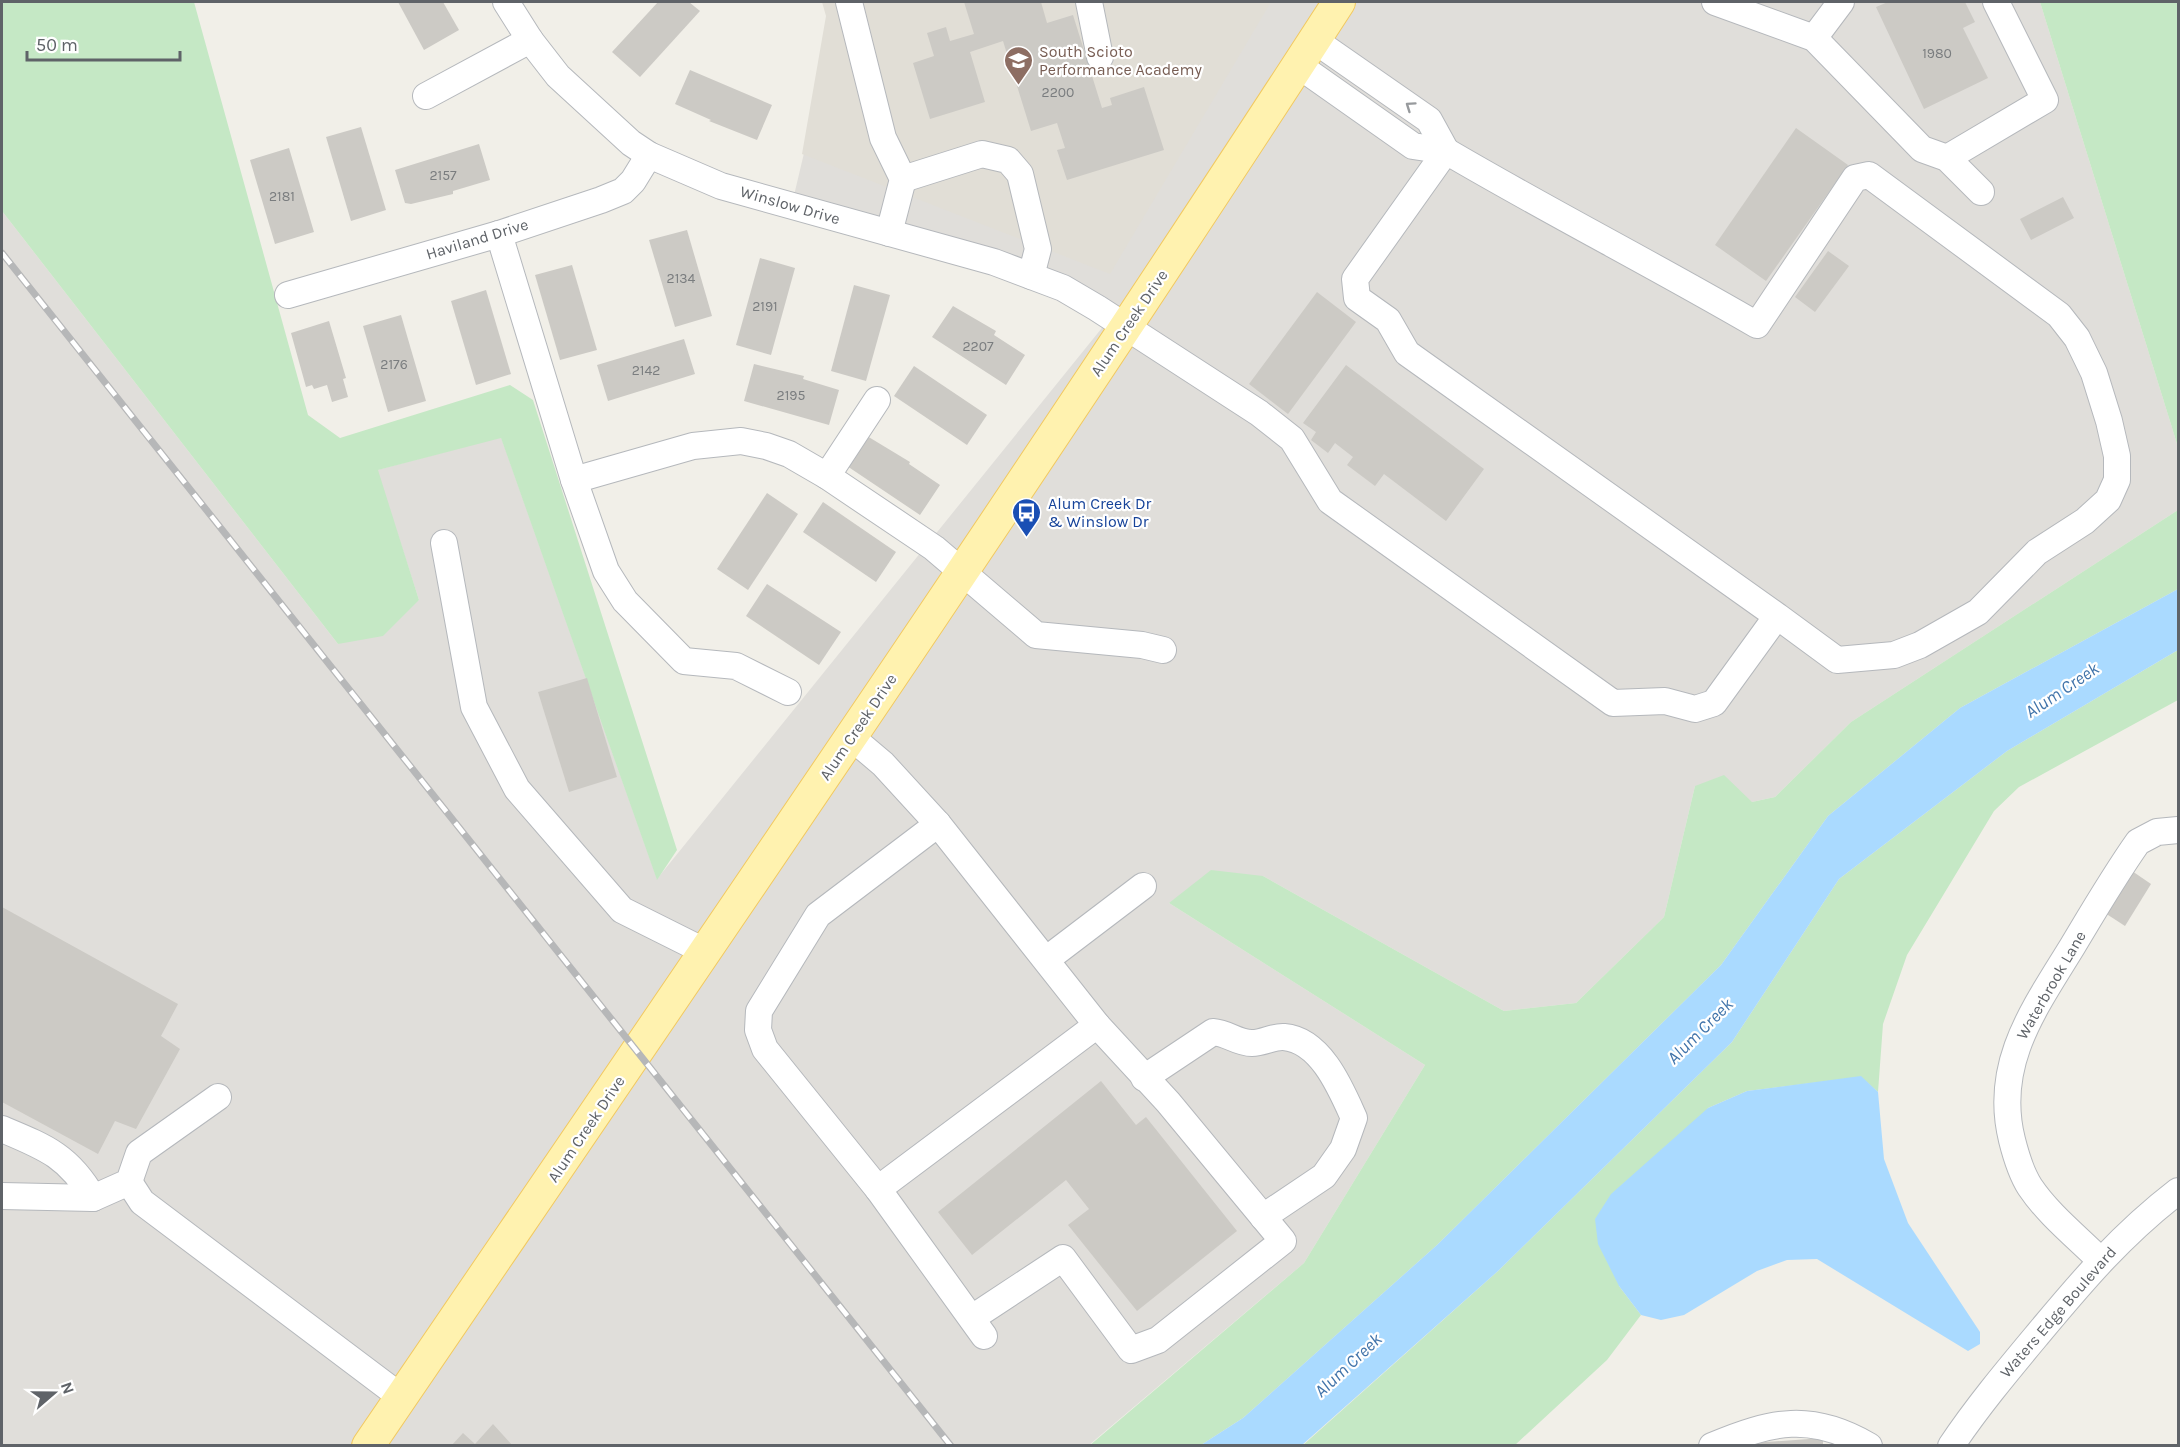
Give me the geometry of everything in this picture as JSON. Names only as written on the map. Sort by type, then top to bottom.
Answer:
[{"type":"main road","name":"Alum Creek Drive","points":[[368,1446],[520,1227],[704,951],[964,572],[1339,2]]},
{"type":"street","name":"Winslow Drive","points":[[506,2],[530,40],[558,76],[631,143],[649,155],[721,186],[994,262],[1063,288],[1127,327],[1259,413],[1292,440],[1330,501],[1612,703],[1665,701],[1695,710],[1714,703],[1777,616]]},
{"type":"street","points":[[849,2],[882,138],[903,179],[889,232]]},
{"type":"street","points":[[1089,2],[1100,57]]},
{"type":"street","points":[[1715,2],[1814,38],[1922,148],[1947,158],[1981,192]]},
{"type":"street","points":[[1814,38],[1841,2]]},
{"type":"street","points":[[1947,158],[2045,100],[1996,2]]},
{"type":"street","points":[[426,96],[530,40]]},
{"type":"street","points":[[1306,52],[1429,120],[1446,151],[1535,203],[1659,267],[1757,325],[1855,178],[1869,174],[2059,315],[2077,338],[2094,373],[2117,456],[2117,480],[2108,500],[2085,521],[2037,552],[1978,612],[1920,645],[1894,655],[1837,660],[1407,353],[1388,320],[1357,298],[1355,279],[1446,151]]},
{"type":"street","points":[[903,179],[982,154],[1008,160],[1020,174],[1038,249],[1031,276]]},
{"type":"street","name":"Haviland Drive","points":[[288,295],[499,234],[623,191],[633,181],[649,155]]},
{"type":"street","points":[[499,234],[574,480],[606,571],[625,601],[684,661],[736,666],[789,692]]},
{"type":"street","points":[[827,476],[877,400]]},
{"type":"street","points":[[574,480],[693,446],[741,441],[789,454],[827,476],[964,572],[1036,635],[1142,645],[1163,650]]},
{"type":"street","points":[[444,543],[474,707],[517,789],[622,910],[704,951]]},
{"type":"street","points":[[851,737],[883,764],[938,824],[1097,1025],[1168,1102],[1283,1241],[1158,1340],[1131,1350],[1063,1257],[978,1327],[878,1189],[765,1049],[758,1030],[759,1011],[818,915],[938,824]]},
{"type":"street","name":"Waterbrook Lane","points":[[2100,1260],[2031,1188],[2021,1170],[2008,1124],[2005,1098],[2009,1070],[2016,1047],[2039,1000],[2138,842],[2157,832],[2178,830]]},
{"type":"street","points":[[1047,959],[1143,885]]},
{"type":"street","points":[[878,1189],[1097,1025]]},
{"type":"street","points":[[1144,1078],[1213,1032],[1225,1033],[1236,1041],[1254,1043],[1284,1037],[1303,1042],[1334,1073],[1354,1118],[1343,1149],[1324,1176],[1263,1217]]},
{"type":"street","points":[[2,1196],[93,1198],[129,1182],[140,1153],[218,1097]]},
{"type":"street","points":[[2,1129],[39,1145],[63,1159],[80,1175],[93,1198]]},
{"type":"street","points":[[129,1182],[142,1202],[401,1397]]},
{"type":"street","name":"Waters Edge Boulevard","points":[[1951,1446],[2008,1370],[2100,1260],[2150,1213],[2178,1191]]},
{"type":"street","points":[[1712,1446],[1737,1435],[1794,1423],[1820,1424],[1845,1432],[1869,1446]]},
{"type":"shaded area","name":"South Scioto Performance Academy","points":[[822,2],[1271,2],[1110,274],[802,154],[826,16]]},
{"type":"shaded area","points":[[831,2],[2040,2],[2178,447],[2178,510],[1851,722],[1775,797],[1752,802],[1695,786],[1664,917],[1576,1003],[1504,1011],[1263,876],[1169,903],[1425,1065],[1304,1263],[1089,1445],[2,1445],[2,211],[338,644],[419,600],[377,470],[501,437],[657,879],[1114,313],[791,208],[836,18]]},
{"type":"green space","points":[[2,2],[194,2],[308,415],[340,438],[510,385],[533,400],[677,850],[657,880],[501,438],[378,470],[419,600],[383,636],[338,644],[2,211]]},
{"type":"green space","points":[[2040,2],[2178,2],[2178,447]]},
{"type":"green space","points":[[2178,510],[2178,589],[1960,708],[1828,816],[1721,965],[1437,1245],[1243,1418],[1201,1445],[1089,1446],[1304,1263],[1425,1065],[1169,903],[1211,870],[1263,876],[1504,1011],[1576,1003],[1664,917],[1695,786],[1724,775],[1752,802],[1775,797],[1851,722]]},
{"type":"green space","points":[[2178,650],[2178,700],[2019,787],[1994,811],[1907,955],[1883,1024],[1878,1092],[1861,1077],[1747,1091],[1708,1108],[1619,1286],[1641,1315],[1607,1360],[1515,1445],[1302,1446],[1498,1271],[1732,1042],[1839,879],[2007,751]]},
{"type":"water","name":"Alum Creek","points":[[2178,589],[2178,650],[2007,751],[1839,879],[1732,1042],[1498,1271],[1302,1445],[1201,1445],[1243,1418],[1437,1245],[1721,965],[1828,816],[1960,708]]},
{"type":"water","points":[[1861,1076],[1878,1092],[1884,1159],[1908,1223],[1980,1332],[1980,1344],[1968,1351],[1817,1259],[1787,1260],[1757,1271],[1684,1315],[1661,1320],[1641,1315],[1619,1286],[1598,1244],[1595,1219],[1611,1194],[1708,1108],[1747,1091]]},
{"type":"building","points":[[398,2],[443,2],[459,30],[424,50]]},
{"type":"building","points":[[658,2],[689,2],[700,11],[640,77],[612,52]]},
{"type":"building","points":[[964,2],[1041,2],[1047,23],[1073,15],[1102,108],[1112,105],[1110,98],[1144,87],[1164,150],[1067,180],[1057,150],[1065,148],[1057,123],[1031,131],[1003,41],[970,52],[985,102],[930,119],[913,63],[934,56],[927,33],[946,27],[950,41],[974,34]]},
{"type":"building","points":[[1888,2],[1965,2],[1975,22],[1963,28],[1988,78],[1924,109],[1876,7]]},
{"type":"building","points":[[690,70],[772,105],[757,140],[709,121],[711,120],[675,104]]},
{"type":"building","points":[[361,127],[386,210],[351,221],[326,137]]},
{"type":"building","points":[[1796,128],[1848,165],[1766,281],[1715,245]]},
{"type":"building","points":[[479,144],[490,180],[453,191],[453,194],[411,204],[405,203],[395,170]]},
{"type":"building","points":[[289,148],[314,232],[275,244],[250,160]]},
{"type":"building","points":[[2063,197],[2074,218],[2031,240],[2020,219]]},
{"type":"building","points":[[687,230],[712,316],[675,327],[649,240]]},
{"type":"building","points":[[1828,251],[1849,266],[1815,312],[1795,297]]},
{"type":"building","points":[[760,258],[795,268],[771,355],[736,345]]},
{"type":"building","points":[[572,265],[597,350],[560,360],[535,275]]},
{"type":"building","points":[[854,285],[890,295],[866,381],[831,371]]},
{"type":"building","points":[[486,290],[511,374],[476,385],[451,301]]},
{"type":"building","points":[[1317,292],[1356,322],[1288,414],[1249,384]]},
{"type":"building","points":[[953,306],[996,331],[994,335],[1025,355],[1006,385],[932,337]]},
{"type":"building","points":[[401,315],[426,401],[388,412],[363,326]]},
{"type":"building","points":[[329,321],[346,378],[343,379],[348,397],[332,402],[327,385],[314,389],[312,385],[306,387],[291,333]]},
{"type":"building","points":[[684,339],[695,374],[608,401],[597,365]]},
{"type":"building","points":[[754,364],[804,376],[803,379],[839,390],[829,425],[744,401]]},
{"type":"building","points":[[1346,365],[1484,469],[1446,521],[1384,474],[1375,486],[1347,465],[1353,457],[1335,443],[1328,453],[1311,440],[1316,432],[1303,423]]},
{"type":"building","points":[[914,366],[987,415],[967,445],[894,396]]},
{"type":"building","points":[[867,436],[910,462],[909,464],[940,485],[920,515],[847,466]]},
{"type":"building","points":[[767,493],[798,514],[748,590],[717,569]]},
{"type":"building","points":[[823,502],[896,552],[876,582],[803,532]]},
{"type":"building","points":[[767,584],[841,632],[819,665],[746,616]]},
{"type":"building","points":[[587,678],[617,777],[569,792],[538,692]]},
{"type":"building","points":[[2132,871],[2151,884],[2125,926],[2105,913]]},
{"type":"building","points":[[2,907],[178,1004],[161,1036],[180,1049],[136,1129],[115,1121],[98,1154],[2,1102]]},
{"type":"building","points":[[1101,1081],[1136,1125],[1146,1117],[1237,1231],[1137,1311],[1068,1225],[1089,1209],[1066,1180],[972,1255],[938,1212]]},
{"type":"building","points":[[493,1424],[513,1446],[451,1446],[463,1433],[475,1444]]},
{"type":"building","points":[[1823,1438],[1823,1446],[1751,1446],[1751,1443]]},
{"type":"railway","points":[[2,253],[951,1446]]},
{"type":"place","name":"South Scioto Performance Academy","points":[[1018,86]]},
{"type":"place","name":"Alum Creek Dr & Winslow Dr","points":[[1027,538]]}]
